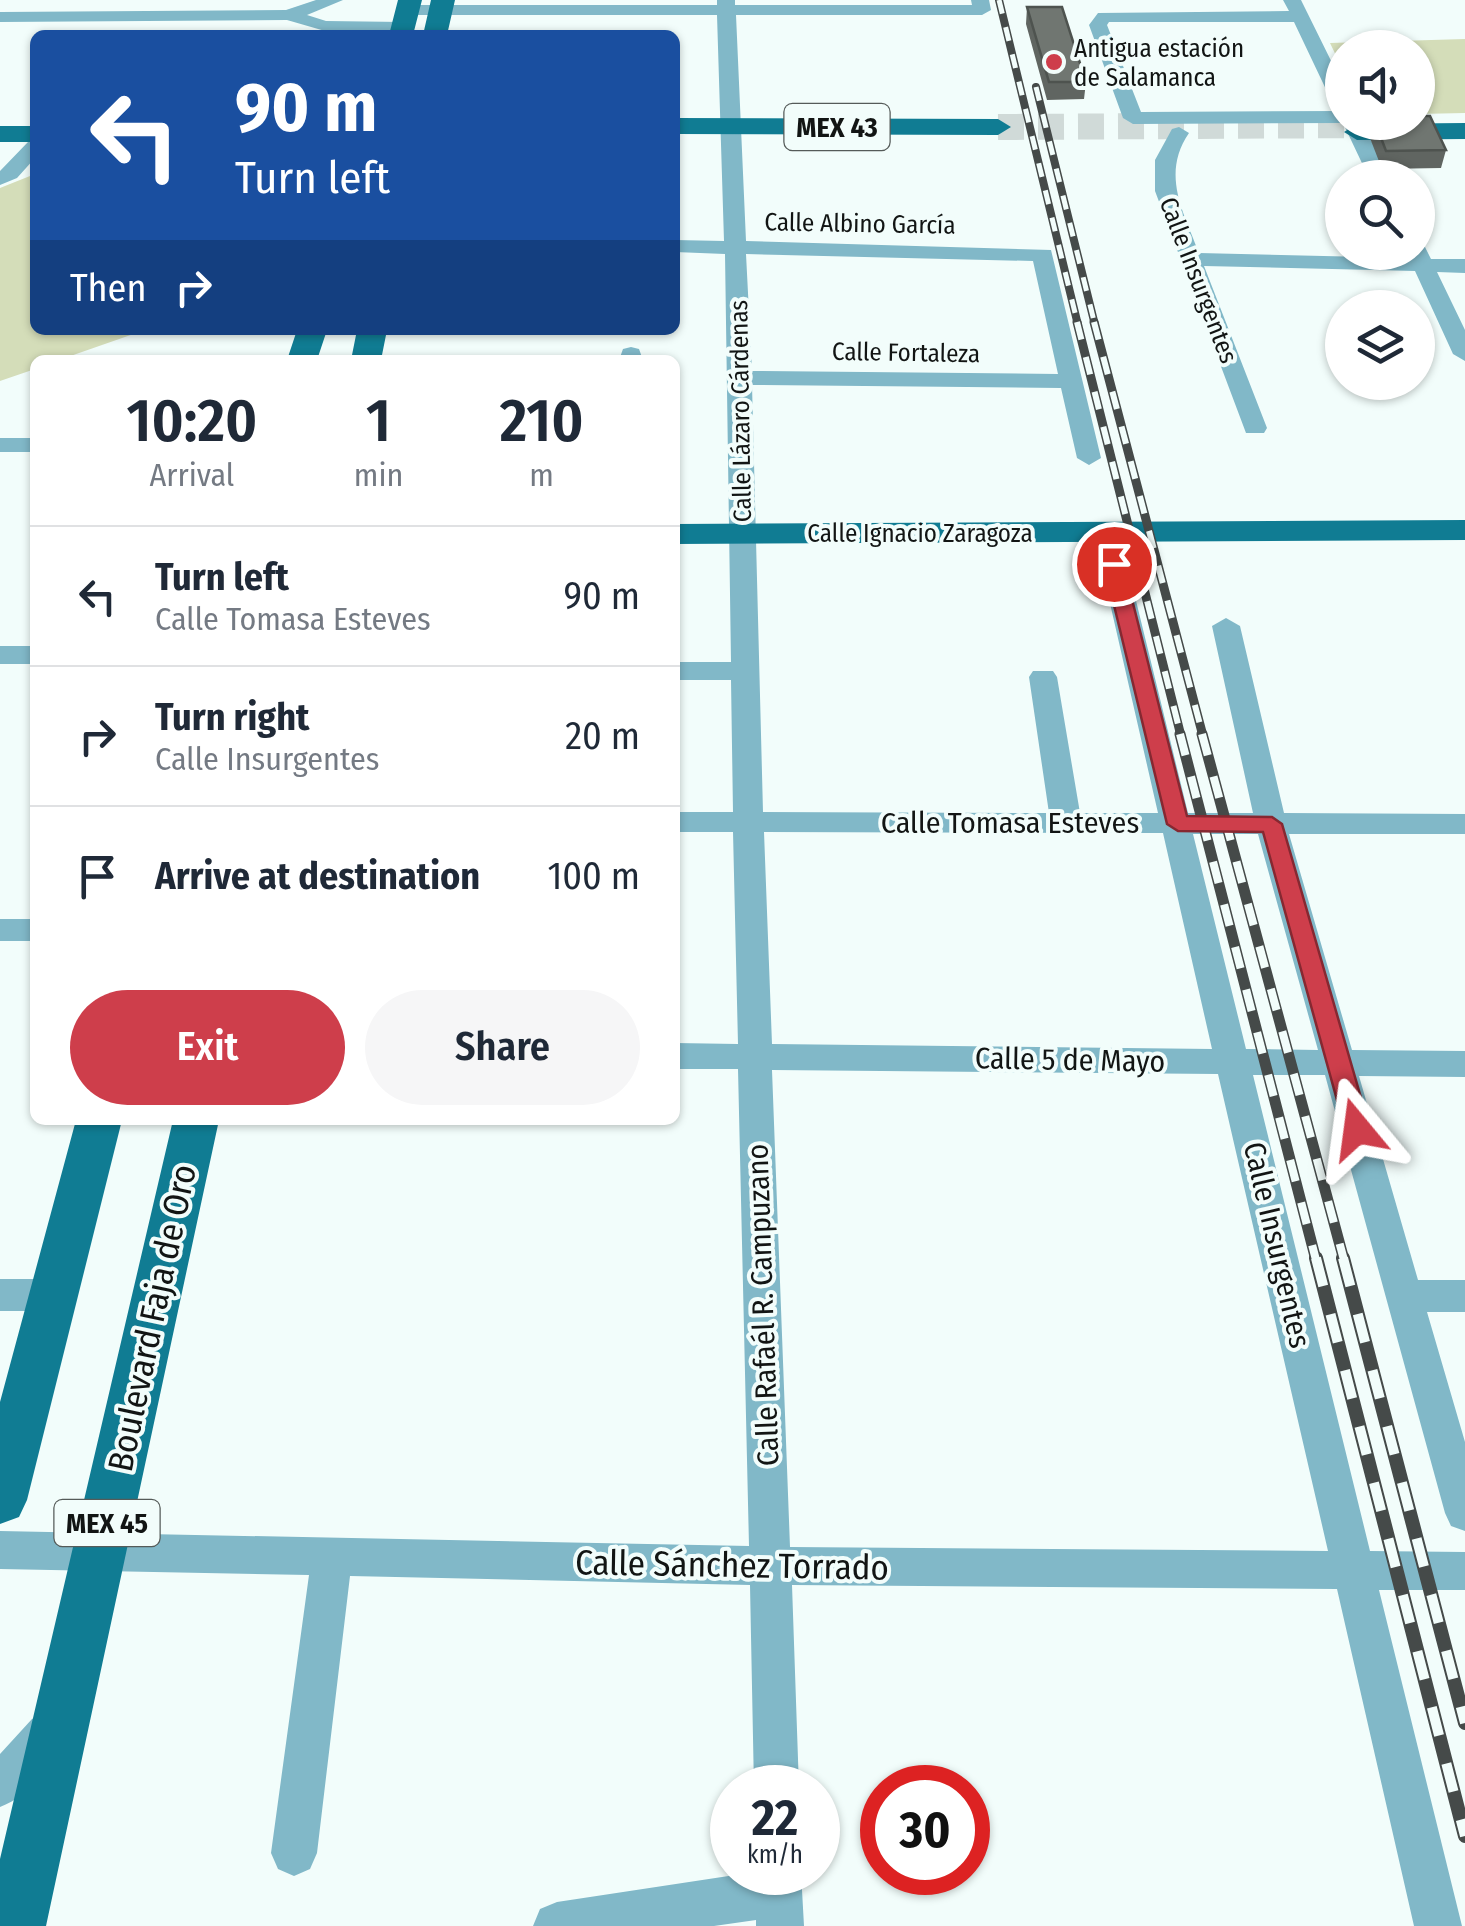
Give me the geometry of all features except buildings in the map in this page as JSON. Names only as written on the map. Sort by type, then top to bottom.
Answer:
[{"type":"main road","points":[[436,30],[442,5]]},
{"type":"main road","points":[[1435,116],[1465,116]]},
{"type":"main road","name":"MEX 43","points":[[680,126],[998,127]]},
{"type":"main road","points":[[1435,127],[1465,128]]},
{"type":"main road","name":"Calle Ignacio Zaragoza","points":[[680,534],[1465,530]]},
{"type":"main road","points":[[0,1500],[98,1125]]},
{"type":"main road","name":"Boulevard Faja de Oro","points":[[15,1926],[195,1125]]},
{"type":"street","points":[[288,15],[334,0]]},
{"type":"street","points":[[0,17],[288,15],[325,26],[405,18],[442,5],[981,5]]},
{"type":"street","name":"Calle Lázaro Cárdenas","points":[[726,5],[740,378],[748,822]]},
{"type":"street","points":[[1325,67],[1296,8],[1104,18],[1098,25],[1133,118],[1176,125],[1325,124]]},
{"type":"street","name":"Calle Insurgentes","points":[[1176,125],[1161,170],[1255,428]]},
{"type":"street","points":[[0,179],[10,174],[30,152]]},
{"type":"street","name":"Calle Albino García","points":[[680,246],[1043,255],[1071,381]]},
{"type":"street","points":[[1191,259],[1325,259]]},
{"type":"street","points":[[1435,261],[1465,266]]},
{"type":"street","points":[[1425,270],[1465,354]]},
{"type":"street","name":"Calle Fortaleza","points":[[740,378],[1071,381]]},
{"type":"street","points":[[1071,381],[1089,458]]},
{"type":"street","points":[[0,445],[30,445]]},
{"type":"street","name":"Calle Insurgentes","points":[[1114,564],[1438,1926]]},
{"type":"street","points":[[1226,626],[1272,824],[1465,1512]]},
{"type":"street","points":[[0,655],[30,655]]},
{"type":"street","points":[[680,671],[745,671]]},
{"type":"street","points":[[1043,677],[1066,823]]},
{"type":"street","name":"Calle Tomasa Esteves","points":[[680,822],[1465,824]]},
{"type":"street","name":"Calle Rafaél R. Campuzano","points":[[748,822],[776,1765]]},
{"type":"street","points":[[0,930],[30,930]]},
{"type":"street","name":"Calle 5 de Mayo","points":[[680,1056],[1465,1064]]},
{"type":"street","points":[[0,1295],[54,1295]]},
{"type":"street","points":[[1404,1296],[1465,1296]]},
{"type":"street","name":"Calle Sánchez Torrado","points":[[0,1550],[772,1566],[1465,1571]]},
{"type":"street","points":[[294,1853],[324,1600],[334,1557]]},
{"type":"street","points":[[0,1785],[37,1750],[56,1721],[68,1691]]},
{"type":"street","points":[[557,1926],[779,1897]]},
{"type":"green space","points":[[1465,39],[1465,113],[1435,114],[1435,40]]},
{"type":"green space","points":[[30,176],[30,335],[131,335],[73,355],[30,355],[30,371],[0,381],[0,188]]},
{"type":"tunnel","points":[[998,127],[1325,125]]},
{"type":"railway","points":[[999,0],[1078,325]]},
{"type":"railway","points":[[1036,87],[1095,325]]},
{"type":"railway","points":[[1077,322],[1181,736]]},
{"type":"railway","points":[[1094,322],[1203,736]]},
{"type":"railway","points":[[1180,734],[1316,1260]]},
{"type":"railway","points":[[1202,734],[1344,1260]]},
{"type":"railway","points":[[1316,1258],[1465,1836]]},
{"type":"railway","points":[[1343,1258],[1465,1723]]},
{"type":"place","name":"Antigua estación de Salamanca","points":[[1054,62]]},
{"type":"route","points":[[1114,564],[1178,824],[1272,824],[1357,1129]]}]
